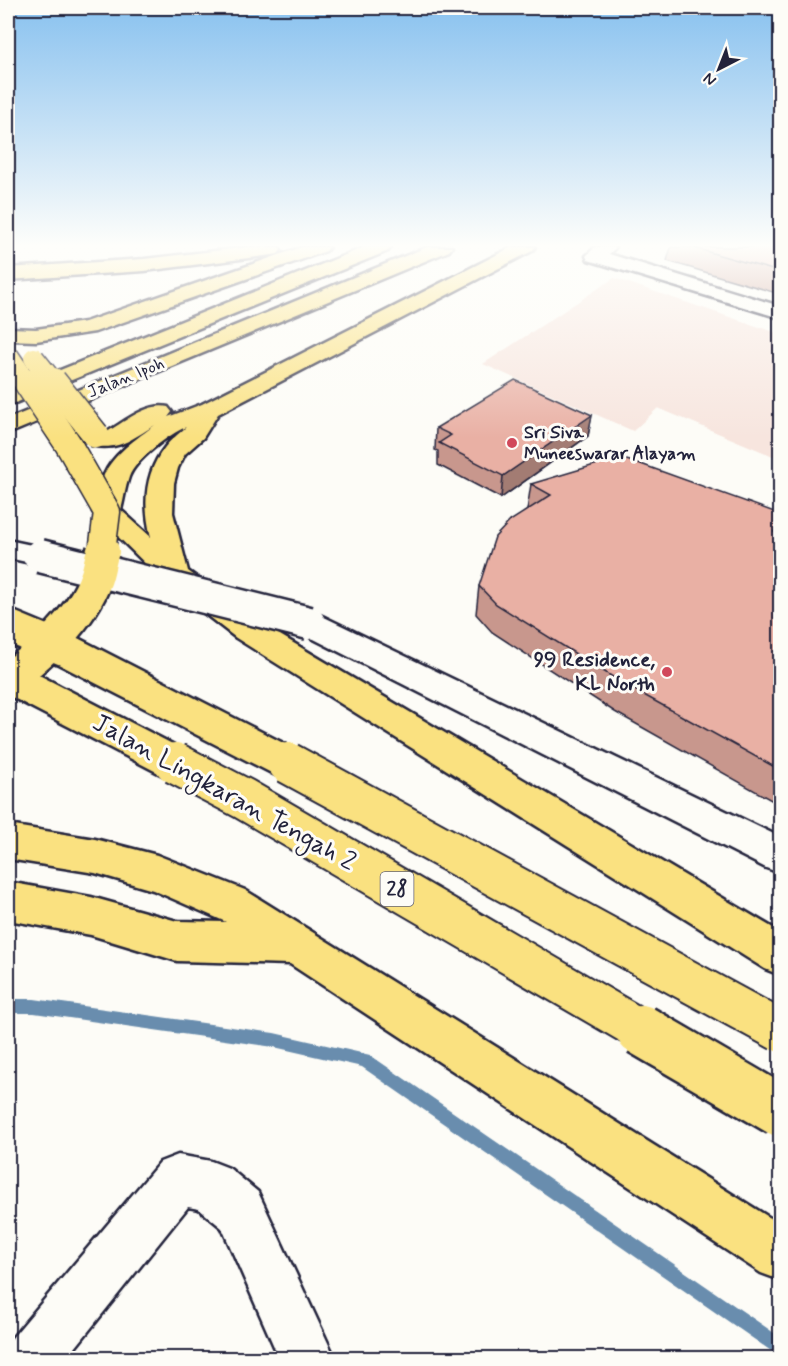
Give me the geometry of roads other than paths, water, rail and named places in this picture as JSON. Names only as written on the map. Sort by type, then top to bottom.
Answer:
[{"type":"highway","points":[[137,311],[36,345],[33,349],[34,358],[100,440],[109,441],[173,404],[217,384],[294,366]]},
{"type":"highway","name":"Jalan Ipoh","points":[[8,399],[225,311]]},
{"type":"highway","name":"Jalan Ipoh","points":[[8,427],[289,311]]},
{"type":"highway","points":[[8,678],[40,654],[83,604],[96,578],[104,545],[107,512],[117,474],[136,451],[170,425],[210,409],[402,311]]},
{"type":"highway","points":[[8,334],[36,335],[88,328]]},
{"type":"highway","points":[[8,355],[68,444],[107,512],[175,576],[247,630],[780,955]]},
{"type":"highway","points":[[175,576],[169,548],[160,527],[159,489],[164,470],[175,451],[195,432],[210,409]]},
{"type":"highway","points":[[8,626],[66,650],[280,759],[780,1030]]},
{"type":"highway","name":"Jalan Lingkaran Tengah 2","points":[[8,678],[244,800],[780,1112]]},
{"type":"highway","points":[[8,842],[95,856],[157,873],[231,903],[780,1254]]},
{"type":"highway","points":[[8,901],[91,916],[177,941],[296,944]]},
{"type":"street","points":[[8,549],[309,623],[780,856]]},
{"type":"street","points":[[32,1359],[178,1180],[211,1186],[240,1210],[307,1359]]},
{"type":"waterway","points":[[8,1006],[34,1006],[274,1040],[365,1060],[780,1347]]},
{"type":"place","name":"Sri Siva Muneeswarar Alayam","points":[[512,443]]},
{"type":"place","name":"99 Residence, KL North","points":[[667,672]]}]
